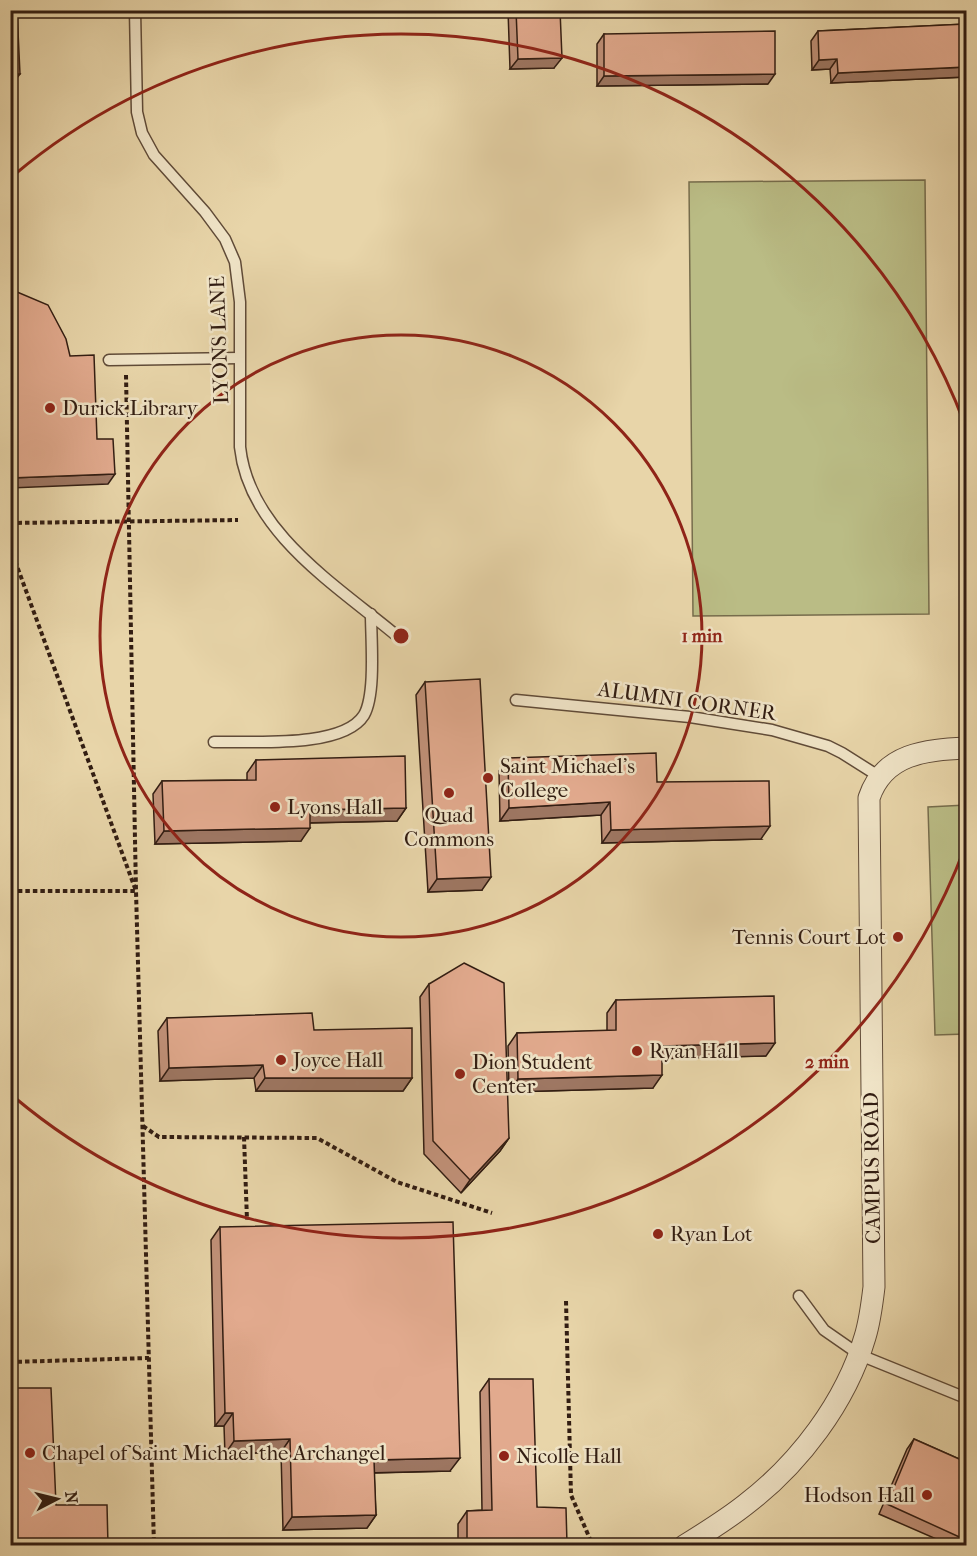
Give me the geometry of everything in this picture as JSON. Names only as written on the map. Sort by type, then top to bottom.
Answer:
[{"type":"street","name":"CAMPUS ROAD","points":[[684,1545],[746,1504],[787,1467],[807,1445],[835,1404],[860,1355],[874,1287],[869,798],[873,786],[880,777],[902,758],[916,753],[966,748]]},
{"type":"lane","name":"LYONS LANE","points":[[135,10],[137,112],[142,133],[154,155],[205,212],[225,239],[236,262],[240,302],[242,465],[248,484],[258,504],[287,541],[321,574],[397,636]]},
{"type":"lane","points":[[108,360],[239,358]]},
{"type":"lane","points":[[214,742],[303,740],[346,732],[364,715],[371,690],[370,614]]},
{"type":"lane","name":"ALUMNI CORNER","points":[[516,700],[690,717],[772,730],[828,746],[880,777]]},
{"type":"lane","points":[[799,1296],[824,1330],[860,1355],[966,1398]]},
{"type":"path","points":[[126,360],[136,891],[154,1545]]},
{"type":"path","points":[[10,523],[238,520]]},
{"type":"path","points":[[10,547],[136,891]]},
{"type":"path","points":[[10,891],[136,891]]},
{"type":"path","points":[[143,1126],[159,1137],[317,1138],[397,1182],[492,1213]]},
{"type":"path","points":[[244,1137],[247,1220]]},
{"type":"path","points":[[566,1301],[571,1495],[592,1545]]},
{"type":"path","points":[[10,1362],[149,1358]]},
{"type":"green space","points":[[925,180],[929,614],[693,616],[689,182]]},
{"type":"green space","points":[[966,805],[966,1034],[935,1035],[928,807]]},
{"type":"building","points":[[10,10],[17,10],[20,74],[10,74]]},
{"type":"building","points":[[516,10],[560,10],[562,58],[518,59]]},
{"type":"building","points":[[966,24],[966,67],[838,73],[837,59],[819,60],[818,31]]},
{"type":"building","points":[[775,31],[775,74],[604,76],[604,34]]},
{"type":"building","name":"Durick Library","points":[[10,289],[48,305],[66,339],[70,356],[94,355],[97,439],[113,439],[115,474],[10,478]]},
{"type":"building","name":"Quad Commons","points":[[480,679],[491,877],[437,879],[425,682]]},
{"type":"building","points":[[656,753],[657,782],[769,781],[770,826],[611,830],[610,802],[509,808],[508,758]]},
{"type":"building","name":"Lyons Hall","points":[[405,756],[406,808],[310,810],[310,828],[164,831],[162,781],[256,780],[256,760]]},
{"type":"building","name":"Dion Student Center","points":[[464,963],[504,983],[509,1138],[470,1180],[433,1141],[429,984]]},
{"type":"building","name":"Ryan Hall","points":[[774,996],[775,1043],[662,1046],[662,1075],[518,1079],[517,1033],[616,1030],[616,1000]]},
{"type":"building","name":"Joyce Hall","points":[[312,1013],[314,1030],[412,1028],[412,1078],[265,1078],[263,1065],[169,1068],[167,1018]]},
{"type":"building","points":[[453,1222],[460,1458],[374,1460],[376,1515],[292,1517],[290,1439],[234,1441],[233,1413],[225,1413],[220,1227]]},
{"type":"building","name":"Nicolle Hall","points":[[489,1379],[533,1379],[537,1507],[566,1508],[567,1544],[467,1545],[467,1511],[492,1510]]},
{"type":"building","name":"Chapel of Saint Michael the Archangel","points":[[10,1388],[51,1388],[56,1505],[107,1505],[108,1545],[10,1545]]},
{"type":"building","name":"Hodson Hall","points":[[914,1439],[966,1462],[966,1540],[887,1504]]},
{"type":"place","name":"Durick Library","points":[[50,408]]},
{"type":"place","name":"Saint Michael's College","points":[[488,778]]},
{"type":"place","name":"Quad Commons","points":[[449,793]]},
{"type":"place","name":"Lyons Hall","points":[[275,807]]},
{"type":"place","name":"Tennis Court Lot","points":[[898,937]]},
{"type":"place","name":"Ryan Hall","points":[[637,1051]]},
{"type":"place","name":"Joyce Hall","points":[[281,1060]]},
{"type":"place","name":"Dion Student Center","points":[[460,1074]]},
{"type":"place","name":"Ryan Lot","points":[[658,1234]]},
{"type":"place","name":"Chapel of Saint Michael the Archangel","points":[[30,1453]]},
{"type":"place","name":"Nicolle Hall","points":[[504,1456]]},
{"type":"place","name":"Hodson Hall","points":[[927,1495]]}]
